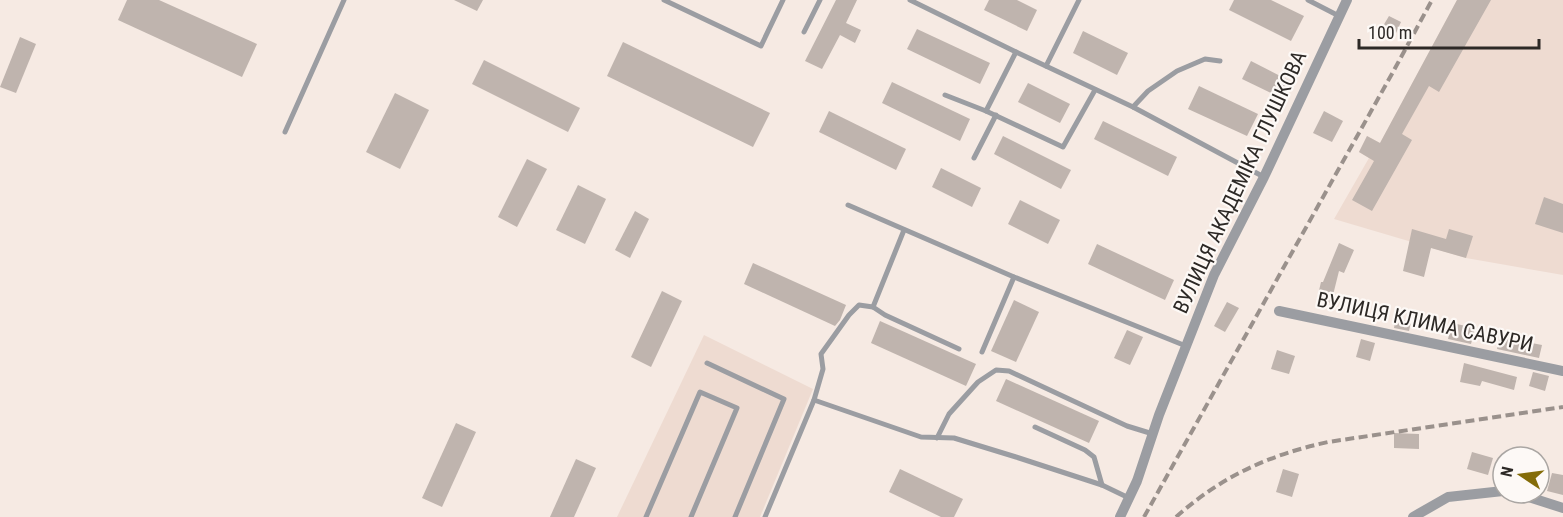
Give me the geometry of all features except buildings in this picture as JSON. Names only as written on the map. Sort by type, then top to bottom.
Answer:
[{"type":"street","name":"ВУЛИЦЯ АКАДЕМІКА ГЛУШКОВА","points":[[1120,517],[1137,481],[1214,275],[1264,177],[1347,0]]},
{"type":"street","name":"ВУЛИЦЯ КЛИМА САВУРИ","points":[[1280,311],[1563,371]]},
{"type":"street","points":[[1413,517],[1448,497],[1491,492]]},
{"type":"lane","points":[[285,132],[344,0]]},
{"type":"lane","points":[[664,0],[761,46],[783,0]]},
{"type":"lane","points":[[804,32],[820,0]]},
{"type":"lane","points":[[910,0],[1133,107],[1264,177]]},
{"type":"lane","points":[[1046,66],[1079,0]]},
{"type":"lane","points":[[1308,0],[1340,16]]},
{"type":"lane","points":[[987,111],[1016,52]]},
{"type":"lane","points":[[1133,107],[1148,91],[1177,71],[1205,59],[1220,61]]},
{"type":"lane","points":[[945,94],[1063,147],[1095,90]]},
{"type":"lane","points":[[974,158],[996,115]]},
{"type":"lane","points":[[848,205],[1014,277],[1186,346]]},
{"type":"lane","points":[[873,307],[904,230]]},
{"type":"lane","points":[[982,352],[1014,277]]},
{"type":"lane","points":[[765,517],[814,400],[823,369],[821,354],[859,305],[873,307],[885,315],[959,349]]},
{"type":"lane","points":[[707,363],[784,399],[735,517]]},
{"type":"lane","points":[[937,438],[949,414],[978,382],[996,370],[1009,371],[1127,426],[1153,434]]},
{"type":"lane","points":[[646,517],[700,392],[737,408],[691,517]]},
{"type":"lane","points":[[814,400],[921,437],[954,438],[1102,485],[1129,498]]},
{"type":"lane","points":[[1035,427],[1085,450],[1094,457],[1102,485]]},
{"type":"shaded area","points":[[1457,0],[1563,0],[1563,275],[1466,258],[1334,219],[1369,158],[1359,152],[1367,136],[1380,143]]},
{"type":"shaded area","points":[[704,335],[813,389],[760,517],[617,517]]},
{"type":"railway","points":[[1144,517],[1432,0]]},
{"type":"railway","points":[[1176,517],[1211,490],[1247,469],[1306,447],[1563,407]]}]
